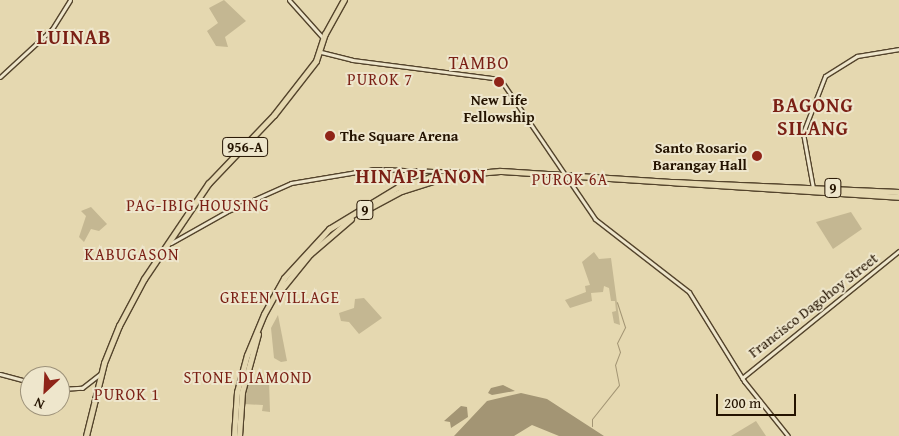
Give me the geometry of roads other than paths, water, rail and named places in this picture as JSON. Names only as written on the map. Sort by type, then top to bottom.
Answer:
[{"type":"highway","points":[[428,169],[430,177]]},
{"type":"highway","name":"9","points":[[239,436],[242,392],[254,346],[261,327],[289,278],[332,233],[370,207],[401,191],[464,172]]},
{"type":"highway","name":"9","points":[[234,436],[237,392],[247,355],[264,314],[286,275],[329,229],[398,187],[430,177],[464,172],[564,174],[899,196]]},
{"type":"highway","name":"9","points":[[671,182],[899,192]]},
{"type":"main road","name":"956-A","points":[[86,436],[101,373],[124,316],[149,272],[171,243],[204,190],[283,105],[321,52],[323,38],[344,0]]},
{"type":"street","points":[[0,77],[52,29],[70,0]]},
{"type":"street","points":[[289,0],[323,38]]},
{"type":"street","points":[[813,188],[803,133],[825,76],[857,56],[899,48]]},
{"type":"street","points":[[321,52],[352,60],[500,79],[595,219],[693,297],[743,379],[788,436]]},
{"type":"street","name":"956-A","points":[[171,243],[226,212],[291,183],[375,169],[428,169],[464,172]]},
{"type":"street","name":"Francisco Dagohoy Street","points":[[743,379],[899,251]]},
{"type":"street","points":[[70,389],[78,389],[101,373]]},
{"type":"street","points":[[0,374],[20,379]]},
{"type":"waterway","points":[[592,426],[592,419],[619,385],[615,365],[620,352],[617,343],[625,327],[617,302]]},
{"type":"place","name":"New Life Fellowship","points":[[499,82]]},
{"type":"place","name":"The Square Arena","points":[[330,136]]},
{"type":"place","name":"Santo Rosario Barangay Hall","points":[[757,156]]},
{"type":"district","name":"LUINAB","points":[[74,36]]},
{"type":"district","name":"TAMBO","points":[[479,63]]},
{"type":"district","name":"PUROK 7","points":[[380,79]]},
{"type":"district","name":"BAGONG SILANG","points":[[813,116]]},
{"type":"district","name":"HINAPLANON","points":[[421,175]]},
{"type":"district","name":"PUROK 6A","points":[[570,179]]},
{"type":"district","name":"PAG-IBIG HOUSING","points":[[198,205]]},
{"type":"district","name":"KABUGASON","points":[[132,254]]},
{"type":"district","name":"GREEN VILLAGE","points":[[280,297]]},
{"type":"district","name":"STONE DIAMOND","points":[[248,377]]},
{"type":"district","name":"PUROK 1","points":[[127,394]]}]
